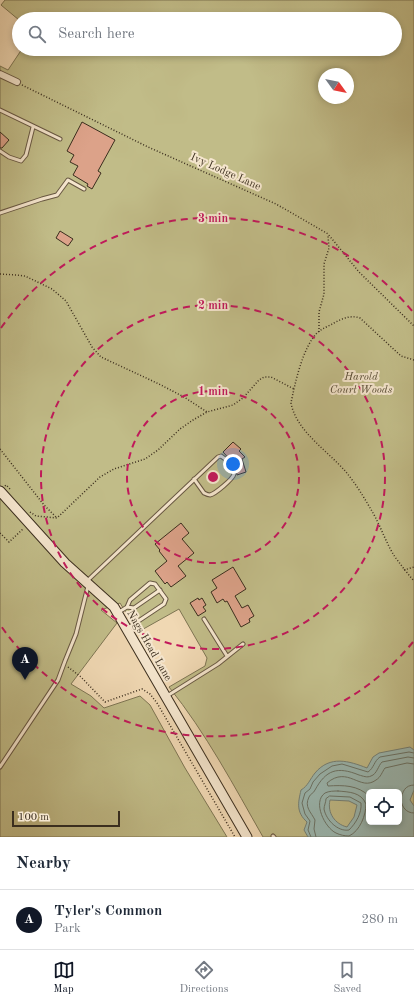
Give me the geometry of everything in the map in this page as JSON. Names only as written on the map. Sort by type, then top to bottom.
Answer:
[{"type":"street","points":[[0,74],[17,82]]},
{"type":"street","name":"Nags Head Lane","points":[[2,488],[29,524],[66,564],[114,607],[247,837]]},
{"type":"lane","points":[[0,115],[1,110],[60,139]]},
{"type":"lane","points":[[0,151],[21,162],[26,156],[33,127]]},
{"type":"lane","points":[[0,213],[57,195],[68,180],[84,190]]},
{"type":"lane","points":[[0,767],[58,680],[76,634],[87,583],[194,479],[219,456],[224,459],[234,470],[232,478],[210,495],[204,493],[194,479]]},
{"type":"lane","points":[[118,613],[127,607],[130,600],[150,583],[155,584],[166,599],[164,604],[127,629]]},
{"type":"lane","points":[[127,607],[134,608],[160,590]]},
{"type":"lane","points":[[204,619],[227,656]]},
{"type":"lane","points":[[166,697],[192,681],[243,644]]},
{"type":"path","name":"Ivy Lodge Lane","points":[[17,82],[148,147],[276,204],[328,234],[359,272],[414,326]]},
{"type":"path","points":[[319,332],[320,312],[324,294],[324,264],[329,248],[328,234]]},
{"type":"path","points":[[0,274],[16,274],[25,276],[52,289],[66,300],[92,347],[101,357],[165,387],[207,412]]},
{"type":"path","points":[[414,360],[401,356],[360,318],[355,316],[339,320],[319,332],[307,347],[291,403],[292,412],[296,419],[318,444],[337,462],[354,483],[373,513],[396,557],[404,570],[414,581]]},
{"type":"path","points":[[57,518],[100,477],[114,469],[145,459],[158,450],[180,429],[193,420],[207,412],[233,405],[243,398],[259,380],[264,377],[271,377],[294,389]]},
{"type":"path","points":[[0,448],[44,505],[57,518]]},
{"type":"path","points":[[2,488],[6,485],[10,489]]},
{"type":"path","points":[[29,511],[36,516],[57,518]]},
{"type":"path","points":[[0,533],[9,542],[29,524]]},
{"type":"path","points":[[404,570],[414,567]]},
{"type":"path","points":[[64,664],[81,676],[105,702],[142,689],[150,694],[157,703],[235,837]]},
{"type":"green space","name":"Harold Court Woods","points":[[5,0],[414,0],[414,837],[263,837],[207,741],[169,687],[205,666],[207,658],[179,609],[138,632],[120,603],[101,610],[117,623],[71,684],[91,696],[104,708],[140,696],[150,705],[185,768],[227,837],[0,837],[0,66],[8,70],[17,56],[402,56],[402,12],[12,12],[12,14],[1,5]]},
{"type":"water","points":[[410,747],[414,750],[414,790],[410,800],[414,806],[414,837],[308,837],[304,830],[307,822],[299,811],[301,790],[321,767],[327,764],[340,761],[353,763],[367,768],[373,757],[379,753]],"holes":[[[330,800],[349,801],[357,805],[354,817],[347,827],[336,821],[331,813],[329,805]]]},
{"type":"building","points":[[82,122],[115,140],[98,171],[101,173],[92,189],[87,186],[88,184],[73,175],[78,166],[70,162],[74,155],[67,151]]},
{"type":"building","points":[[0,132],[9,140],[2,148],[0,148]]},
{"type":"building","points":[[60,231],[73,239],[68,246],[56,238]]},
{"type":"building","points":[[233,442],[241,449],[239,451],[245,457],[242,459],[246,472],[237,475],[234,464],[223,452]]},
{"type":"building","points":[[181,523],[189,533],[182,539],[194,553],[178,566],[186,576],[171,587],[167,582],[165,584],[155,571],[167,561],[155,544]]},
{"type":"building","points":[[233,567],[246,589],[235,596],[242,608],[248,605],[254,616],[249,619],[250,622],[241,627],[227,601],[225,602],[223,599],[217,603],[211,592],[217,588],[212,580]]},
{"type":"building","points":[[198,598],[199,600],[202,598],[206,605],[203,607],[206,611],[198,616],[190,603]]},
{"type":"place","name":"Tyler's Common","points":[[25,680]]}]
